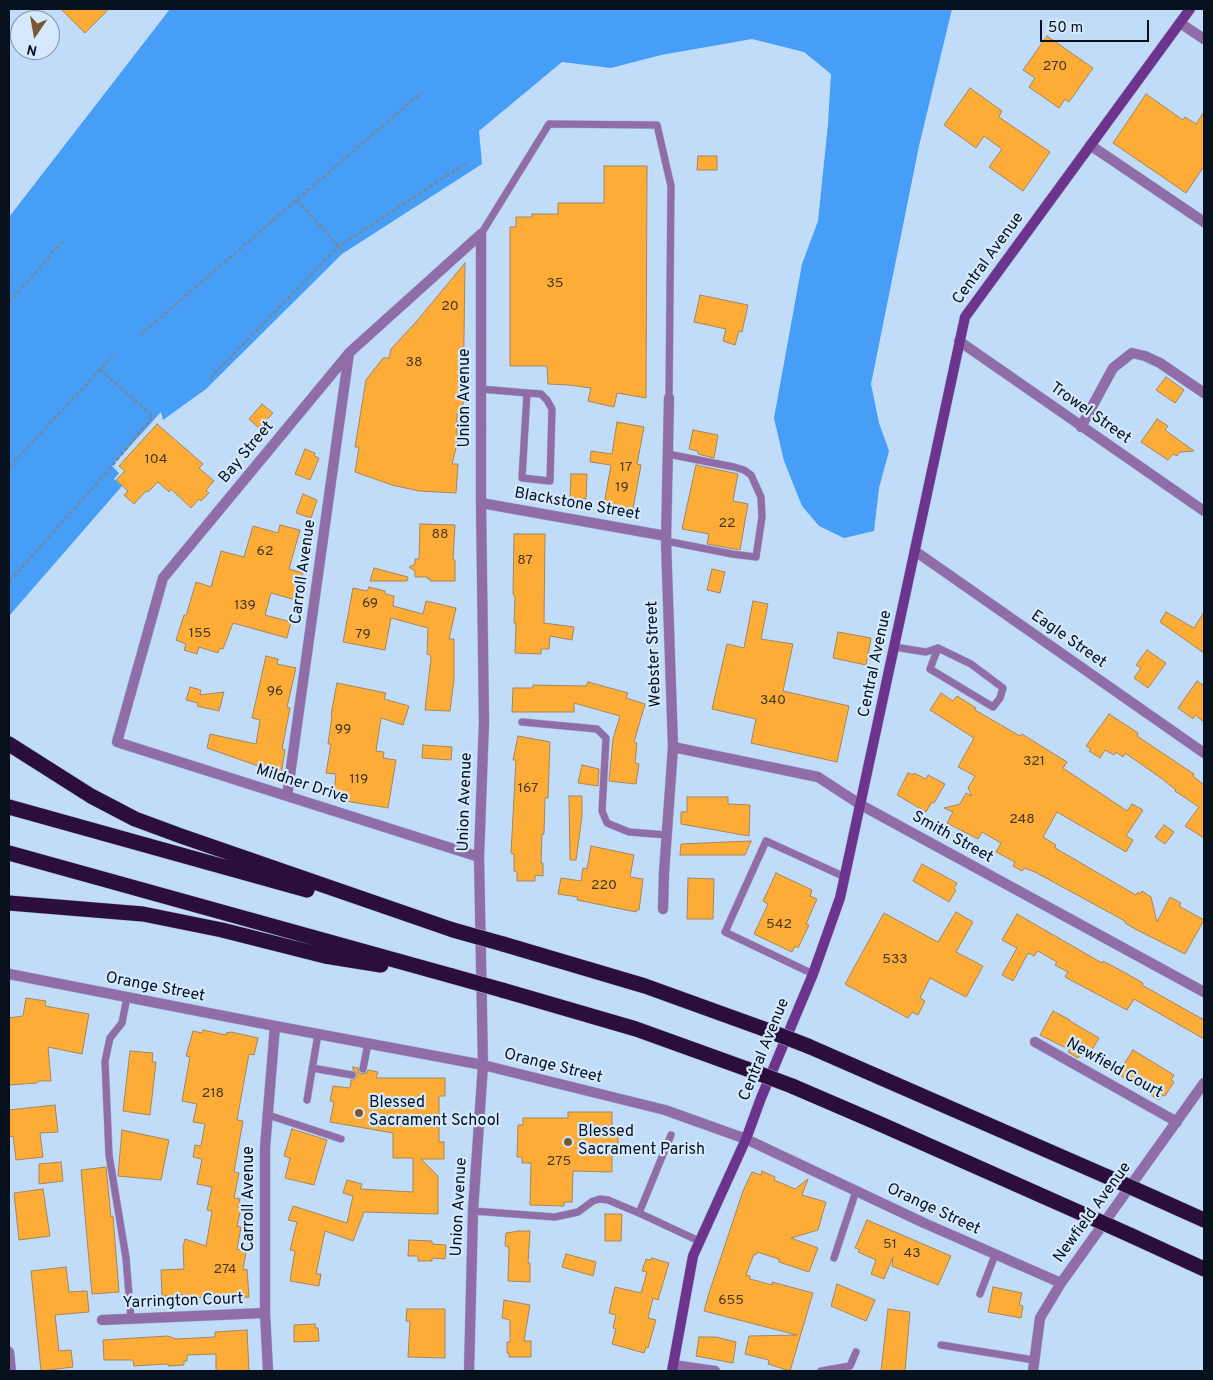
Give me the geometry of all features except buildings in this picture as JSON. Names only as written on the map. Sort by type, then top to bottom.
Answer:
[{"type":"highway","points":[[9,744],[92,796],[143,822],[452,930]]},
{"type":"highway","points":[[9,807],[503,944],[645,986],[764,1028],[808,1046],[1200,1218]]},
{"type":"highway","points":[[9,852],[502,990],[636,1030],[792,1086],[1204,1269]]},
{"type":"highway","points":[[9,903],[143,914],[222,930],[325,956],[452,976]]},
{"type":"street","name":"Central Avenue","points":[[672,1368],[693,1256],[746,1138],[813,974],[840,898],[965,317],[1190,9]]},
{"type":"street","points":[[1180,23],[1204,39]]},
{"type":"street","points":[[1090,145],[1204,222]]},
{"type":"street","name":"Bay Street","points":[[116,742],[163,578],[350,352],[481,234]]},
{"type":"street","name":"Union Avenue","points":[[469,1371],[473,1211],[483,1064],[479,857],[484,722],[481,502],[481,234]]},
{"type":"street","name":"Trowel Street","points":[[959,341],[1204,512]]},
{"type":"street","name":"Carroll Avenue","points":[[287,796],[350,352]]},
{"type":"street","points":[[1081,427],[1113,368],[1132,353],[1145,356],[1160,363],[1204,392]]},
{"type":"street","name":"Webster Street","points":[[663,909],[666,835],[673,746],[666,539],[669,398]]},
{"type":"street","name":"Blackstone Street","points":[[481,502],[666,539]]},
{"type":"street","name":"Eagle Street","points":[[915,551],[1204,753]]},
{"type":"street","name":"Mildner Drive","points":[[116,742],[479,857]]},
{"type":"street","name":"Smith Street","points":[[673,746],[818,777],[861,805],[1204,992]]},
{"type":"street","name":"Orange Street","points":[[9,974],[483,1064],[665,1110],[746,1138],[995,1255],[1061,1283]]},
{"type":"street","name":"Carroll Avenue","points":[[268,1371],[265,1313],[265,1148],[275,1026]]},
{"type":"street","name":"Newfield Court","points":[[1035,1042],[1177,1122]]},
{"type":"street","name":"Newfield Avenue","points":[[1032,1371],[1040,1318],[1061,1283],[1204,1083]]},
{"type":"street","name":"Yarrington Court","points":[[102,1320],[265,1313]]},
{"type":"street","points":[[9,1352],[11,1371]]},
{"type":"street","points":[[672,1368],[715,1371]]},
{"type":"lane","points":[[481,234],[550,124],[657,125],[671,186],[669,398]]},
{"type":"lane","points":[[481,390],[527,393],[541,394],[547,400],[552,409],[550,481],[522,478],[527,393]]},
{"type":"lane","points":[[666,539],[732,554],[756,556],[762,517],[761,497],[751,475],[744,470],[668,454]]},
{"type":"lane","points":[[894,648],[926,652],[938,648],[971,664],[1003,688],[1000,698],[993,707],[930,669],[938,648]]},
{"type":"lane","points":[[522,722],[597,729],[606,738],[602,811],[607,823],[629,832],[666,835]]},
{"type":"lane","points":[[813,974],[725,932],[766,840],[845,877]]},
{"type":"lane","points":[[127,997],[122,1023],[110,1038],[104,1060],[109,1156],[126,1258],[131,1319]]},
{"type":"lane","points":[[307,1100],[318,1034]]},
{"type":"lane","points":[[363,1069],[368,1043]]},
{"type":"lane","points":[[312,1068],[352,1075]]},
{"type":"lane","points":[[268,1115],[340,1139]]},
{"type":"lane","points":[[639,1213],[671,1135]]},
{"type":"lane","points":[[834,1258],[856,1191]]},
{"type":"lane","points":[[473,1211],[555,1217],[578,1212],[593,1201],[600,1199],[608,1200],[699,1241]]},
{"type":"lane","points":[[980,1294],[995,1255]]},
{"type":"lane","points":[[940,1345],[1034,1360]]},
{"type":"lane","points":[[821,1371],[850,1366],[856,1352]]},
{"type":"path","points":[[140,334],[422,92]]},
{"type":"path","points":[[210,378],[339,246],[468,162]]},
{"type":"path","points":[[297,200],[343,251]]},
{"type":"path","points":[[9,303],[62,242]]},
{"type":"path","points":[[9,467],[113,356]]},
{"type":"path","points":[[9,582],[106,473],[153,416],[100,370]]},
{"type":"water","points":[[170,9],[952,9],[919,146],[871,384],[879,423],[889,451],[879,488],[874,531],[844,538],[819,526],[802,506],[784,461],[774,418],[802,264],[818,221],[831,74],[804,52],[752,39],[661,55],[611,68],[562,62],[479,131],[482,164],[342,254],[206,389],[163,420],[161,412],[112,466],[119,473],[114,479],[122,486],[9,616],[9,217]]},
{"type":"place","name":"Blessed Sacrament School","points":[[359,1113]]},
{"type":"place","name":"Blessed Sacrament Parish","points":[[568,1142]]}]
